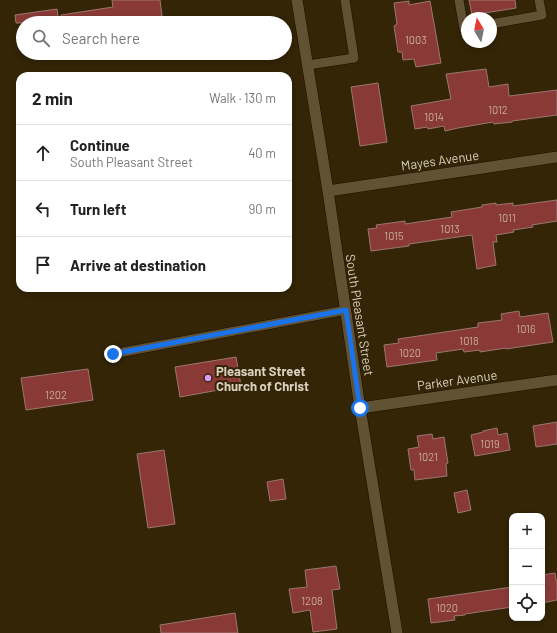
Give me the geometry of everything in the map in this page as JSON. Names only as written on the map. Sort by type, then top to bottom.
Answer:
[{"type":"street","name":"South Pleasant Street","points":[[298,0],[360,408],[397,633]]},
{"type":"street","name":"Mayes Avenue","points":[[328,191],[557,157]]},
{"type":"street","name":"Parker Avenue","points":[[360,408],[557,380]]},
{"type":"lane","points":[[308,65],[354,58],[345,0]]},
{"type":"lane","points":[[459,0],[461,12]]},
{"type":"lane","points":[[497,23],[542,15],[539,0]]},
{"type":"lane","points":[[113,354],[346,310]]},
{"type":"building","points":[[112,0],[160,0],[162,16],[61,16],[61,15],[113,7]]},
{"type":"building","points":[[469,0],[515,0],[516,8],[491,12],[471,12]]},
{"type":"building","points":[[409,1],[409,5],[430,1],[441,63],[416,67],[414,59],[403,60],[402,52],[398,52],[394,26],[397,24],[394,3]]},
{"type":"building","points":[[57,9],[58,16],[16,16],[16,23],[15,15]]},
{"type":"building","points":[[486,69],[489,87],[508,84],[509,96],[557,90],[557,115],[494,124],[493,122],[445,131],[444,126],[428,129],[427,127],[415,129],[411,106],[451,99],[446,74]]},
{"type":"building","points":[[378,83],[387,142],[360,146],[351,87]]},
{"type":"building","points":[[557,200],[557,221],[532,225],[533,227],[513,230],[514,232],[496,235],[497,242],[493,242],[496,265],[477,269],[472,235],[371,251],[368,229],[377,228],[376,225],[405,221],[405,224],[452,217],[451,212],[496,203],[496,205],[513,203],[513,206]]},
{"type":"building","points":[[519,311],[520,317],[548,313],[553,342],[480,352],[480,350],[464,352],[463,349],[436,353],[437,360],[387,367],[384,345],[399,343],[398,339],[478,327],[478,323],[502,320],[501,314]]},
{"type":"building","name":"Pleasant Street Church of Christ","points":[[236,357],[241,386],[180,397],[175,367]]},
{"type":"building","points":[[88,369],[93,400],[26,410],[21,378]]},
{"type":"building","points":[[557,422],[557,444],[536,447],[533,426]]},
{"type":"building","points":[[497,428],[498,435],[507,433],[510,450],[475,456],[471,435]]},
{"type":"building","points":[[432,434],[433,439],[444,437],[448,463],[446,464],[447,476],[415,480],[414,470],[411,470],[408,449],[419,447],[417,436]]},
{"type":"building","points":[[164,450],[175,524],[148,528],[137,454]]},
{"type":"building","points":[[283,479],[286,499],[270,501],[267,482]]},
{"type":"building","points":[[467,490],[471,510],[458,513],[454,493]]},
{"type":"building","points":[[336,566],[340,589],[332,590],[337,629],[313,632],[310,610],[293,613],[289,589],[307,587],[305,570]]},
{"type":"building","points":[[555,573],[557,580],[557,600],[545,602],[545,575]]},
{"type":"building","points":[[509,587],[509,607],[454,616],[455,620],[431,623],[428,599]]},
{"type":"building","points":[[235,613],[238,633],[161,633],[160,625]]},
{"type":"place","name":"Pleasant Street Church of Christ","points":[[208,378]]},
{"type":"route","points":[[113,354],[346,310],[360,408]]}]
